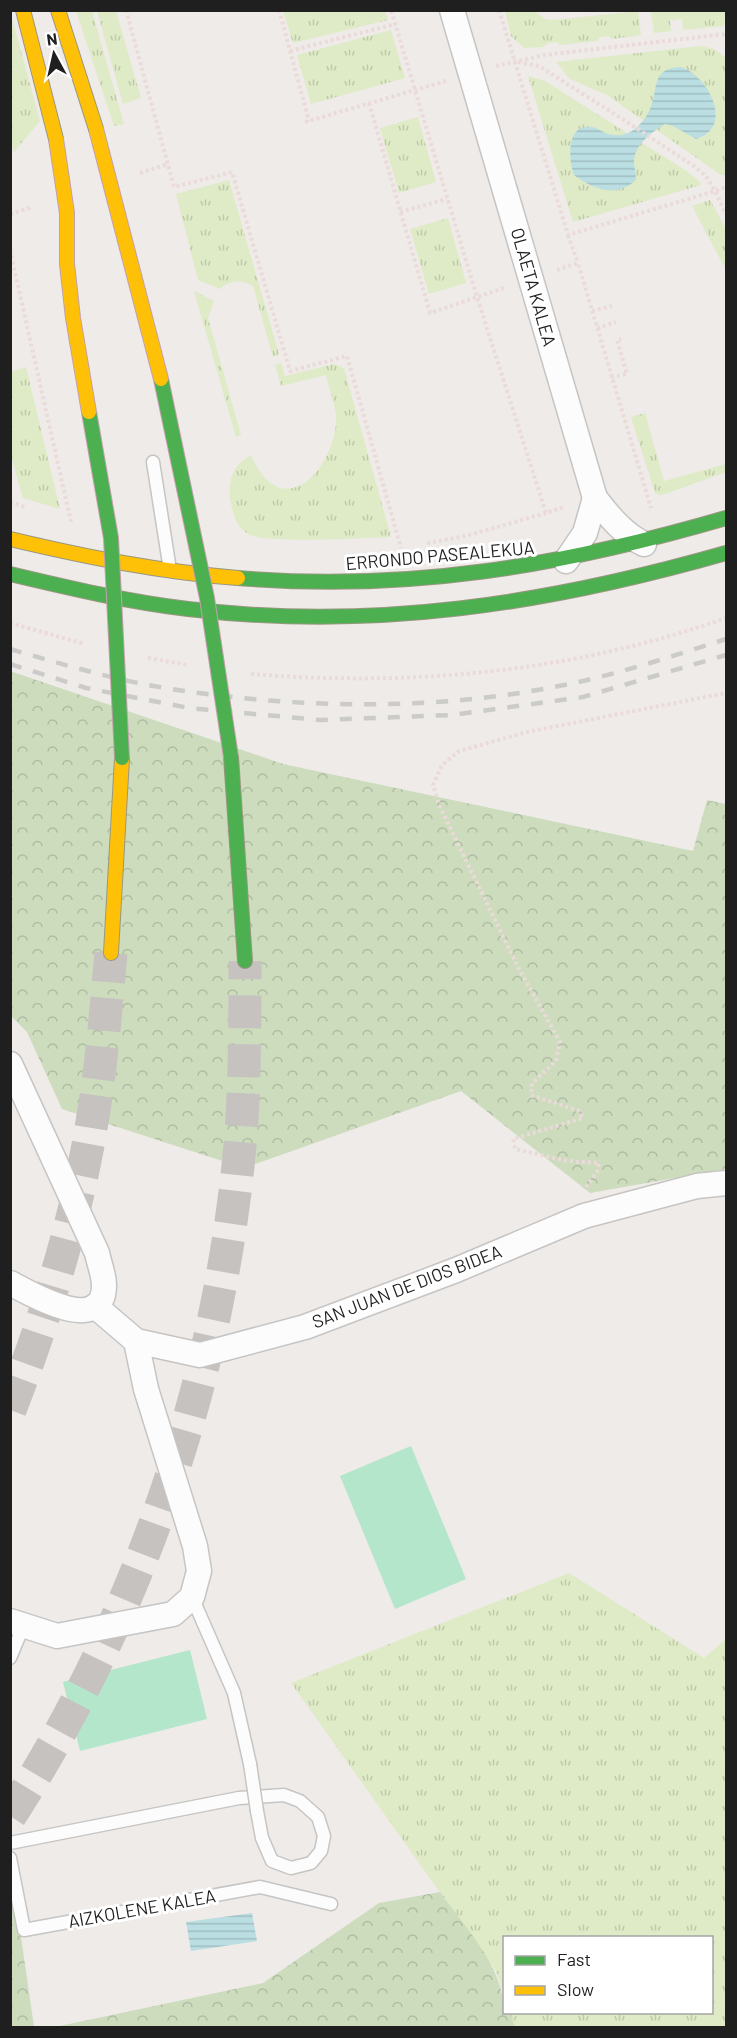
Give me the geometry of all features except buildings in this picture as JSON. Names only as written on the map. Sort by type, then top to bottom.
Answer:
[{"type":"main road","points":[[22,10],[56,139],[68,213],[68,264],[73,318],[111,538],[122,758],[111,953]]},
{"type":"main road","points":[[58,10],[96,129],[150,329],[191,502],[220,665],[231,757],[245,961]]},
{"type":"main road","name":"ERRONDO PASEALEKUA","points":[[10,539],[96,562],[171,574],[321,584],[399,582],[471,575],[566,561],[644,544],[726,518]]},
{"type":"main road","points":[[10,574],[94,594],[169,606],[288,615],[397,615],[473,609],[548,598],[622,583],[726,553]]},
{"type":"street","name":"OLAETA KALEA","points":[[452,10],[595,498],[616,524],[632,538],[644,544]]},
{"type":"street","points":[[566,561],[585,533],[595,498]]},
{"type":"street","points":[[10,1064],[97,1253],[104,1284],[103,1296],[95,1306],[78,1312],[53,1304],[10,1283]]},
{"type":"street","name":"SAN JUAN DE DIOS BIDEA","points":[[95,1306],[136,1341],[200,1355],[305,1327],[456,1270],[570,1222],[697,1186],[726,1183]]},
{"type":"street","points":[[17,1624],[57,1636],[173,1614],[192,1597],[199,1571],[195,1546],[146,1389],[136,1341]]},
{"type":"lane","points":[[153,462],[171,574]]},
{"type":"lane","points":[[10,1843],[239,1798],[284,1795],[300,1801],[318,1817],[324,1836],[321,1851],[311,1863],[291,1868],[272,1861],[262,1839],[257,1811],[250,1764],[234,1693],[192,1597]]},
{"type":"lane","points":[[10,1658],[17,1624]]},
{"type":"lane","name":"AIZKOLENE KALEA","points":[[10,1858],[24,1930],[260,1887],[331,1904]]},
{"type":"path","points":[[126,10],[174,187],[232,172],[290,371],[347,356],[401,548]]},
{"type":"path","points":[[279,10],[307,121],[415,90]]},
{"type":"path","points":[[369,104],[430,313],[477,297],[391,10]]},
{"type":"path","points":[[499,10],[578,263]]},
{"type":"path","points":[[290,51],[395,24]]},
{"type":"path","points":[[514,61],[726,34]]},
{"type":"path","points":[[514,61],[539,66],[706,176],[726,214]]},
{"type":"path","points":[[568,235],[726,187]]},
{"type":"path","points":[[400,212],[447,199]]},
{"type":"path","points":[[10,250],[71,522]]},
{"type":"path","points":[[592,311],[612,306]]},
{"type":"path","points":[[597,328],[616,322]]},
{"type":"path","points":[[611,377],[627,374],[617,340],[621,339]]},
{"type":"path","points":[[423,544],[466,536],[546,513]]},
{"type":"path","points":[[391,548],[412,546]]},
{"type":"path","points":[[246,674],[328,680],[462,676],[533,668],[603,655],[673,637],[726,618]]},
{"type":"path","points":[[10,622],[93,646]]},
{"type":"path","points":[[140,657],[199,667]]},
{"type":"path","points":[[570,1222],[579,1197],[597,1172],[599,1163],[567,1161],[515,1149],[513,1139],[583,1118],[579,1111],[531,1095],[532,1083],[556,1061],[560,1042],[518,967],[439,805],[433,785],[442,765],[459,751],[527,732],[726,693]]},
{"type":"green space","points":[[10,11],[40,121],[14,152],[10,137]]},
{"type":"green space","points":[[76,11],[92,11],[124,124],[114,126]]},
{"type":"green space","points":[[97,11],[116,11],[141,98],[123,104]]},
{"type":"green space","points":[[283,11],[385,11],[388,20],[293,43]]},
{"type":"green space","points":[[505,11],[535,11],[545,19],[554,20],[638,11],[641,35],[612,39],[608,36],[600,37],[597,41],[560,45],[557,42],[547,43],[544,47],[524,48],[511,36]]},
{"type":"green space","points":[[651,11],[726,11],[724,26],[683,30],[682,19],[670,20],[671,31],[654,33]]},
{"type":"green space","points":[[391,30],[405,78],[311,104],[297,55]]},
{"type":"green space","points":[[701,46],[714,49],[726,58],[726,175],[721,175],[607,95],[570,79],[556,62]]},
{"type":"green space","points":[[528,76],[545,81],[688,172],[701,185],[573,222]]},
{"type":"green space","points":[[418,117],[436,182],[399,193],[380,128]]},
{"type":"green space","points":[[229,180],[279,354],[273,357],[253,286],[244,282],[236,282],[220,289],[198,280],[176,194]]},
{"type":"green space","points":[[710,200],[726,229],[726,270],[692,206]]},
{"type":"green space","points":[[448,218],[466,283],[429,294],[410,229]]},
{"type":"green space","points":[[194,291],[214,301],[208,318],[241,435],[236,437]]},
{"type":"green space","points":[[281,363],[285,376],[334,364],[344,368],[391,537],[274,539],[248,534],[237,522],[233,513],[230,484],[233,473],[240,463],[251,455],[263,475],[276,486],[289,489],[302,485],[314,475],[332,444],[336,425],[335,407],[326,375],[281,386],[275,365]]},
{"type":"green space","points":[[26,367],[60,509],[23,498],[11,456],[11,372]]},
{"type":"green space","points":[[645,413],[664,481],[726,464],[726,472],[668,493],[660,495],[655,493],[631,417]]},
{"type":"green space","points":[[10,671],[283,764],[693,851],[707,800],[726,804],[726,1169],[590,1193],[461,1091],[244,1168],[62,1109],[27,1032],[11,1016]]},
{"type":"green space","points":[[411,1446],[466,1579],[395,1609],[340,1476]]},
{"type":"green space","points":[[569,1573],[704,1658],[726,1639],[726,2027],[515,2027],[510,2014],[713,2014],[713,1936],[503,1936],[503,1993],[496,1971],[291,1683]]},
{"type":"green space","points":[[190,1650],[207,1719],[80,1751],[63,1682]]},
{"type":"green space","points":[[11,1867],[34,2027],[11,2027]]},
{"type":"green space","points":[[440,1892],[490,1963],[498,1979],[503,2014],[510,2014],[515,2027],[55,2027],[263,1983],[379,1903]]},
{"type":"water","points":[[681,67],[701,80],[714,102],[716,114],[714,124],[708,133],[696,139],[673,126],[665,124],[660,127],[637,149],[634,161],[636,180],[621,189],[597,188],[574,175],[570,153],[573,137],[577,131],[591,127],[614,135],[631,132],[647,115],[659,77],[670,68]]},
{"type":"water","points":[[252,1913],[257,1941],[191,1951],[186,1922]]},
{"type":"tunnel","points":[[10,1410],[48,1301],[78,1191],[96,1096],[111,953]]},
{"type":"tunnel","points":[[10,1816],[57,1738],[99,1658],[135,1574],[167,1489],[194,1402],[215,1313],[231,1224],[241,1134],[245,961]]},
{"type":"railway","points":[[10,649],[114,678],[157,687],[228,697],[279,701],[381,704],[482,698],[533,691],[619,672],[726,639]]},
{"type":"railway","points":[[10,664],[86,688],[189,708],[320,720],[452,715],[583,697],[726,655]]},
{"type":"traffic: fast","points":[[161,379],[207,598],[231,757]]},
{"type":"traffic: fast","points":[[89,412],[111,538],[122,758]]},
{"type":"traffic: fast","points":[[238,578],[364,581],[424,578],[485,571],[604,550],[726,518]]},
{"type":"traffic: fast","points":[[10,574],[143,603],[257,615],[325,617],[393,614],[526,599],[659,571],[726,553]]},
{"type":"traffic: fast","points":[[231,757],[245,961]]},
{"type":"traffic: slow","points":[[23,10],[56,139]]},
{"type":"traffic: slow","points":[[58,10],[96,129]]},
{"type":"traffic: slow","points":[[96,129],[161,379]]},
{"type":"traffic: slow","points":[[56,139],[67,213],[67,264],[73,318],[89,412]]},
{"type":"traffic: slow","points":[[10,539],[123,563],[238,578]]},
{"type":"traffic: slow","points":[[111,953],[122,758]]}]
